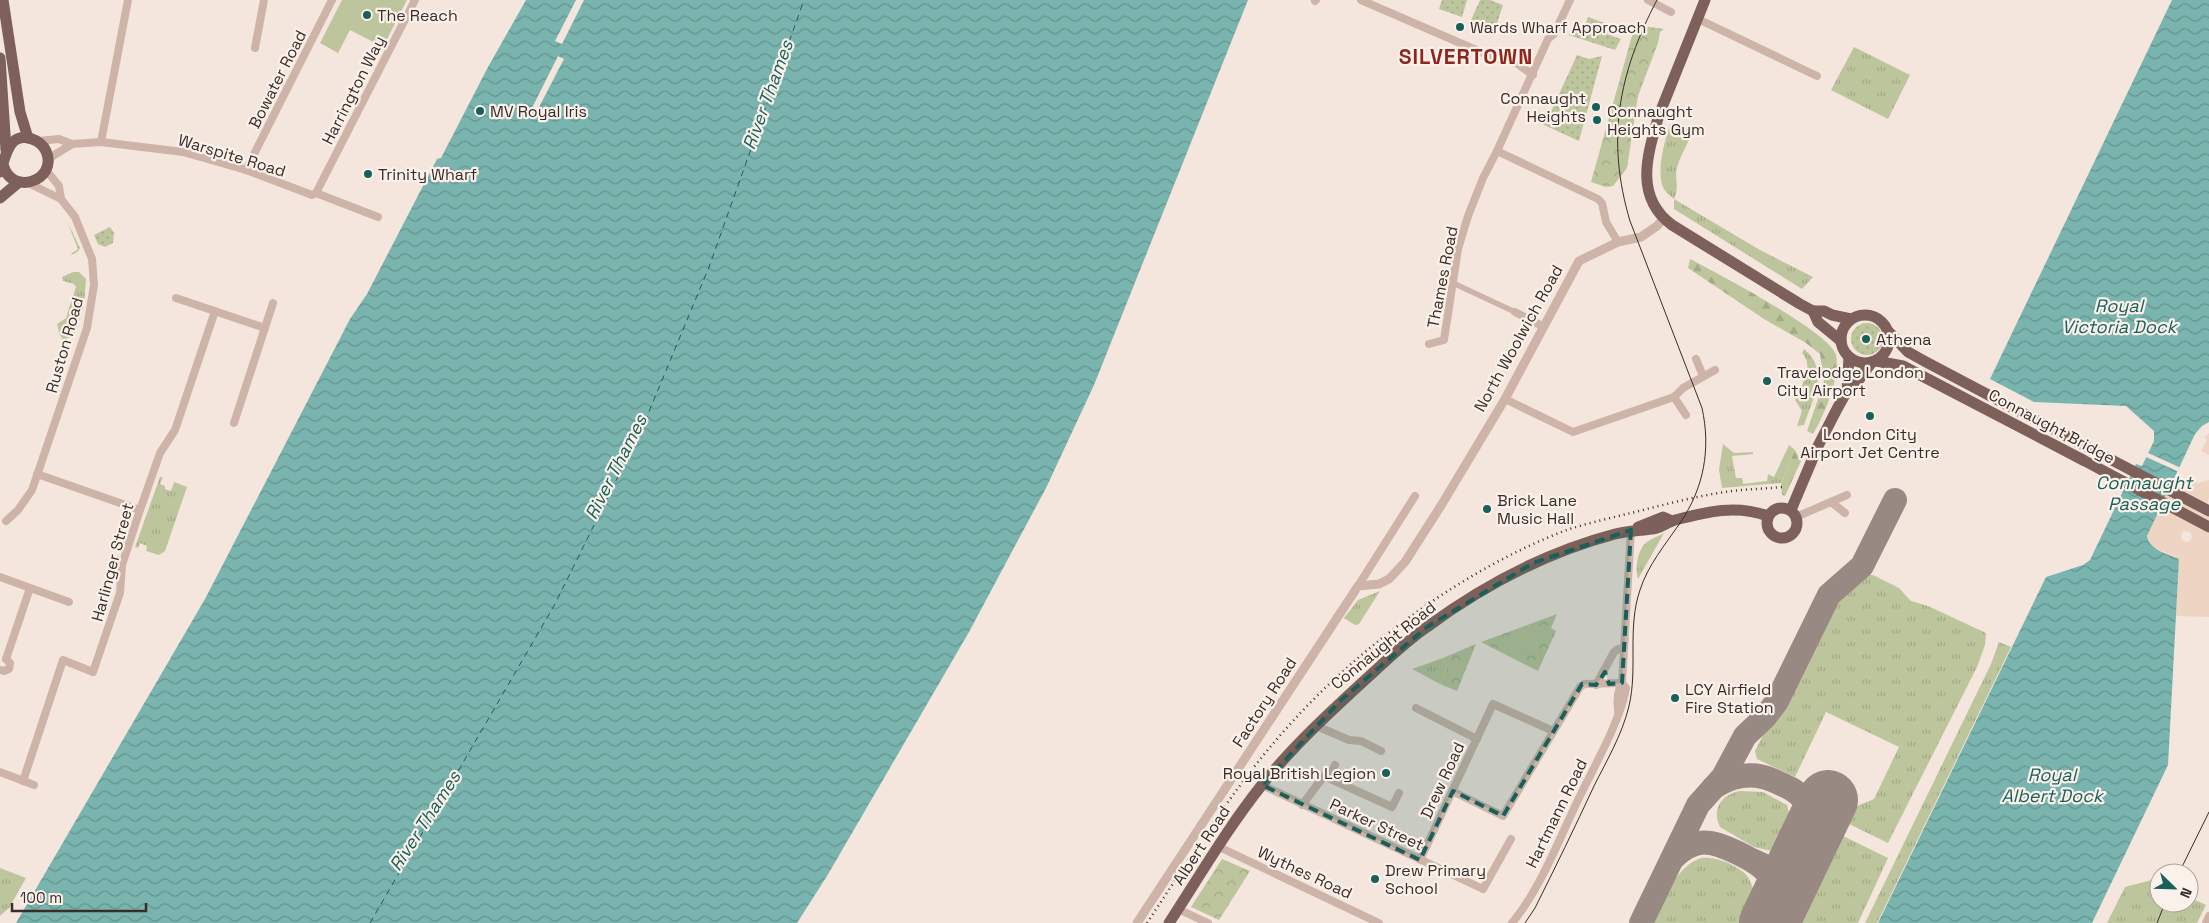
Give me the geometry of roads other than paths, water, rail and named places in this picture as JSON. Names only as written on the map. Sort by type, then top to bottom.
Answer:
[{"type":"main road","points":[[0,198],[24,183],[36,181],[46,170],[48,158],[45,149],[33,139],[20,112],[3,0]]},
{"type":"main road","points":[[1705,0],[1659,115],[1646,166],[1649,192],[1657,211],[1664,218],[1728,261],[1812,311],[1818,322],[1841,341],[1849,357],[1847,391]]},
{"type":"main road","points":[[0,58],[2,114],[6,150],[1,168],[7,174],[24,183]]},
{"type":"main road","points":[[6,150],[14,140],[33,139]]},
{"type":"main road","points":[[1812,311],[1824,311],[1832,315],[1851,319]]},
{"type":"main road","points":[[1794,513],[1781,507],[1771,512],[1767,522],[1770,533],[1781,539],[1788,538],[1796,530],[1794,513],[1827,426],[1847,391],[1855,385],[1874,362],[1882,357],[1889,346],[1889,332],[1879,318],[1870,314],[1860,315],[1851,319],[1842,332],[1841,341]]},
{"type":"main road","name":"Connaught Bridge","points":[[1889,332],[1908,352],[2209,511]]},
{"type":"main road","points":[[1849,357],[1861,363],[1874,362]]},
{"type":"main road","name":"Connaught Bridge","points":[[1874,362],[1903,366],[2209,527]]},
{"type":"main road","name":"Connaught Road","points":[[1262,785],[1317,724],[1402,646],[1458,606],[1505,577],[1575,546],[1631,530],[1655,528],[1664,526],[1672,521],[1732,509],[1746,509],[1768,516]]},
{"type":"main road","name":"Albert Road","points":[[1169,923],[1262,785]]},
{"type":"street","points":[[101,142],[128,0]]},
{"type":"street","points":[[255,48],[264,0]]},
{"type":"street","name":"Bowater Road","points":[[246,170],[332,0]]},
{"type":"street","name":"Harrington Way","points":[[316,193],[415,0]]},
{"type":"street","points":[[1361,0],[1497,59],[1515,62],[1533,75]]},
{"type":"street","name":"Thames Road","points":[[1429,344],[1444,340],[1458,249],[1468,216],[1483,178],[1533,75],[1548,39],[1554,34],[1570,0]]},
{"type":"street","points":[[1653,1],[1672,12]]},
{"type":"street","points":[[1698,19],[1817,76]]},
{"type":"street","name":"Warspite Road","points":[[33,139],[59,139],[72,144],[101,142],[183,152],[246,170],[312,195],[316,193],[378,217]]},
{"type":"street","name":"Warspite Road","points":[[48,158],[72,144]]},
{"type":"street","points":[[1497,151],[1598,199],[1602,203],[1606,222],[1618,242]]},
{"type":"street","name":"Ruston Road","points":[[46,170],[59,186],[61,199]]},
{"type":"street","name":"Ruston Road","points":[[6,521],[28,497],[37,474],[87,328],[94,286],[92,259],[75,217],[61,199],[24,183]]},
{"type":"street","name":"North Woolwich Road","points":[[1358,586],[1379,584],[1398,572],[1442,504],[1505,399],[1579,260],[1618,242],[1641,237],[1657,226],[1664,218]]},
{"type":"street","points":[[1453,283],[1544,327]]},
{"type":"street","points":[[176,298],[265,328]]},
{"type":"street","points":[[234,423],[273,303]]},
{"type":"street","name":"Harlinger Street","points":[[22,781],[32,759],[34,745],[63,660],[94,672],[120,593],[122,565],[140,510],[160,453],[175,430],[215,312]]},
{"type":"street","points":[[1696,359],[1703,376]]},
{"type":"street","points":[[1505,399],[1574,432],[1674,397],[1683,388],[1715,370]]},
{"type":"street","points":[[1674,397],[1686,415]]},
{"type":"street","points":[[37,474],[140,510]]},
{"type":"street","points":[[1794,513],[1833,502],[1847,495]]},
{"type":"street","name":"Factory Road","points":[[1137,923],[1415,496]]},
{"type":"street","points":[[1833,502],[1845,513]]},
{"type":"street","name":"Hartmann Road","points":[[1512,923],[1534,892],[1622,705],[1626,688],[1622,684],[1631,530]]},
{"type":"street","points":[[0,577],[69,602]]},
{"type":"street","points":[[1,673],[10,667],[10,663],[3,659],[30,588]]},
{"type":"street","points":[[1596,685],[1614,652],[1618,648],[1624,648]]},
{"type":"street","points":[[1605,671],[1609,684]]},
{"type":"street","points":[[1452,791],[1503,816],[1580,687],[1584,684],[1622,684]]},
{"type":"street","name":"Drew Road","points":[[1420,860],[1493,704],[1553,731]]},
{"type":"street","name":"Drew Road","points":[[1416,708],[1477,739]]},
{"type":"street","points":[[1317,724],[1321,728],[1349,740],[1362,741],[1381,750]]},
{"type":"street","points":[[1329,778],[1335,764]]},
{"type":"street","points":[[0,772],[34,785]]},
{"type":"street","points":[[1302,805],[1324,776],[1392,807],[1398,793]]},
{"type":"street","name":"Parker Street","points":[[1262,785],[1483,889],[1511,839]]},
{"type":"street","name":"Wythes Road","points":[[1219,847],[1379,923]]},
{"type":"street","points":[[1178,909],[1208,923]]},
{"type":"street","points":[[2206,923],[2209,916]]},
{"type":"water","name":"River Thames","points":[[526,0],[1248,0],[1094,385],[1046,488],[969,632],[827,876],[797,923],[16,923],[205,599],[350,319],[367,294],[437,159],[441,158],[488,67]]},
{"type":"water","points":[[2172,0],[2209,0],[2209,422],[2202,426],[2195,434],[2147,536],[2148,541],[2155,548],[2179,559],[2168,765],[2092,923],[1878,923],[2046,577],[2083,565],[2090,560],[2136,464],[2142,466],[2154,441],[2154,431],[2126,406],[2034,402],[1990,379]]},
{"type":"tram line","points":[[1525,923],[1535,908],[1622,727],[1632,692],[1634,619],[1640,590],[1652,564],[1688,510],[1695,496],[1703,468],[1706,438],[1702,408],[1630,221],[1619,163],[1618,135],[1625,81],[1633,54],[1657,0]]},
{"type":"tram line","points":[[2184,863],[2209,812]]},
{"type":"tram line","points":[[2157,923],[2161,913]]},
{"type":"railway","points":[[1147,923],[1216,819],[1273,743],[1322,691],[1352,663],[1419,610],[1490,566],[1564,531],[1700,496],[1782,487]]},
{"type":"place","name":"The Reach","points":[[367,15]]},
{"type":"place","name":"Wards Wharf Approach","points":[[1460,27]]},
{"type":"place","name":"Connaught Heights","points":[[1596,107]]},
{"type":"place","name":"MV Royal Iris","points":[[480,111]]},
{"type":"place","name":"Connaught Heights Gym","points":[[1597,120]]},
{"type":"place","name":"Trinity Wharf","points":[[368,174]]},
{"type":"place","name":"Athena","points":[[1866,339]]},
{"type":"place","name":"Travelodge London City Airport","points":[[1767,381]]},
{"type":"place","name":"London City Airport Jet Centre","points":[[1870,416]]},
{"type":"place","name":"Brick Lane Music Hall","points":[[1487,509]]},
{"type":"place","name":"LCY Airfield Fire Station","points":[[1675,698]]},
{"type":"place","name":"Royal British Legion","points":[[1386,773]]},
{"type":"place","name":"Drew Primary School","points":[[1375,879]]},
{"type":"district","name":"SILVERTOWN","points":[[1466,57]]},
{"type":"water label","name":"Royal Victoria Dock","points":[[2119,316]]},
{"type":"water label","name":"Connaught Passage","points":[[2144,493]]},
{"type":"water label","name":"Royal Albert Dock","points":[[2052,785]]}]
